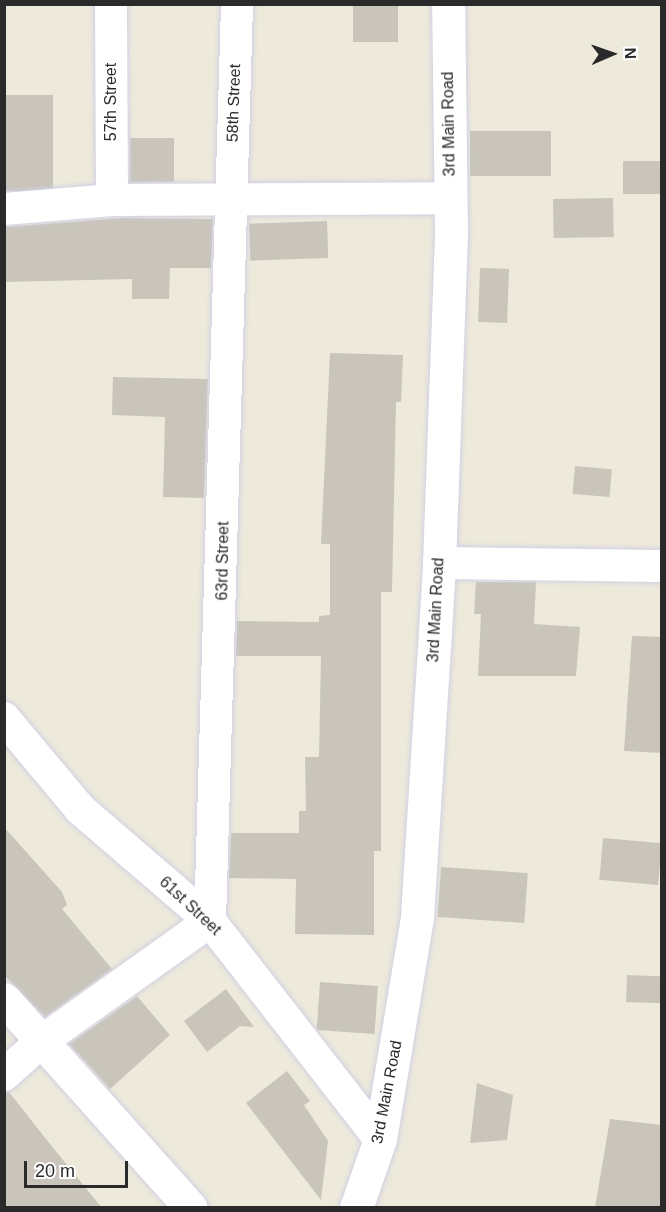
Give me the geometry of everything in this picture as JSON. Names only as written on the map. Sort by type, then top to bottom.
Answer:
[{"type":"street","name":"57th Street","points":[[111,4],[112,200]]},
{"type":"street","name":"58th Street","points":[[231,201],[237,4]]},
{"type":"street","name":"3rd Main Road","points":[[356,1208],[380,1139],[417,917],[439,563],[450,198],[448,4]]},
{"type":"street","points":[[4,209],[112,200],[450,198]]},
{"type":"street","name":"63rd Street","points":[[210,921],[231,201]]},
{"type":"street","points":[[439,563],[662,566]]},
{"type":"street","name":"61st Street","points":[[4,718],[80,808],[210,921],[380,1139]]},
{"type":"street","points":[[4,1075],[42,1041],[210,921]]},
{"type":"street","points":[[4,999],[191,1208]]},
{"type":"building","points":[[353,4],[398,4],[398,42],[353,42]]},
{"type":"building","points":[[5,95],[53,95],[53,191],[5,191]]},
{"type":"building","points":[[470,131],[551,131],[551,176],[470,176]]},
{"type":"building","points":[[130,138],[174,138],[174,182],[130,182]]},
{"type":"building","points":[[623,161],[662,161],[662,194],[623,194]]},
{"type":"building","points":[[613,198],[614,237],[554,238],[553,199]]},
{"type":"building","points":[[121,218],[213,219],[211,268],[170,268],[169,299],[132,299],[132,279],[4,282],[4,227]]},
{"type":"building","points":[[327,221],[328,258],[250,261],[249,224]]},
{"type":"building","points":[[480,268],[509,269],[507,323],[478,322]]},
{"type":"building","points":[[330,353],[403,355],[401,402],[396,402],[392,592],[381,592],[381,851],[374,851],[374,935],[295,934],[296,879],[229,878],[231,833],[299,833],[299,811],[306,811],[305,757],[319,757],[321,656],[236,656],[237,621],[319,622],[319,616],[330,615],[330,544],[321,544]]},
{"type":"building","points":[[113,377],[208,379],[204,498],[163,497],[165,417],[112,415]]},
{"type":"building","points":[[575,466],[612,469],[609,497],[573,494]]},
{"type":"building","points":[[476,582],[536,582],[534,624],[580,627],[576,676],[478,676],[481,614],[474,614]]},
{"type":"building","points":[[632,636],[662,637],[662,753],[624,751]]},
{"type":"building","points":[[4,827],[62,892],[67,905],[62,909],[112,969],[45,1017],[4,975]]},
{"type":"building","points":[[603,838],[662,843],[658,885],[599,880]]},
{"type":"building","points":[[441,867],[528,873],[524,923],[438,917]]},
{"type":"building","points":[[627,975],[662,976],[661,1003],[626,1002]]},
{"type":"building","points":[[320,982],[378,986],[375,1034],[317,1030]]},
{"type":"building","points":[[226,989],[254,1027],[240,1026],[207,1052],[184,1021]]},
{"type":"building","points":[[137,996],[170,1035],[110,1089],[69,1044]]},
{"type":"building","points":[[287,1071],[310,1101],[304,1105],[328,1141],[321,1200],[246,1103]]},
{"type":"building","points":[[477,1083],[513,1095],[507,1140],[470,1143]]},
{"type":"building","points":[[9,1092],[102,1208],[4,1208],[4,1093]]},
{"type":"building","points":[[610,1119],[662,1125],[662,1208],[595,1208]]}]
